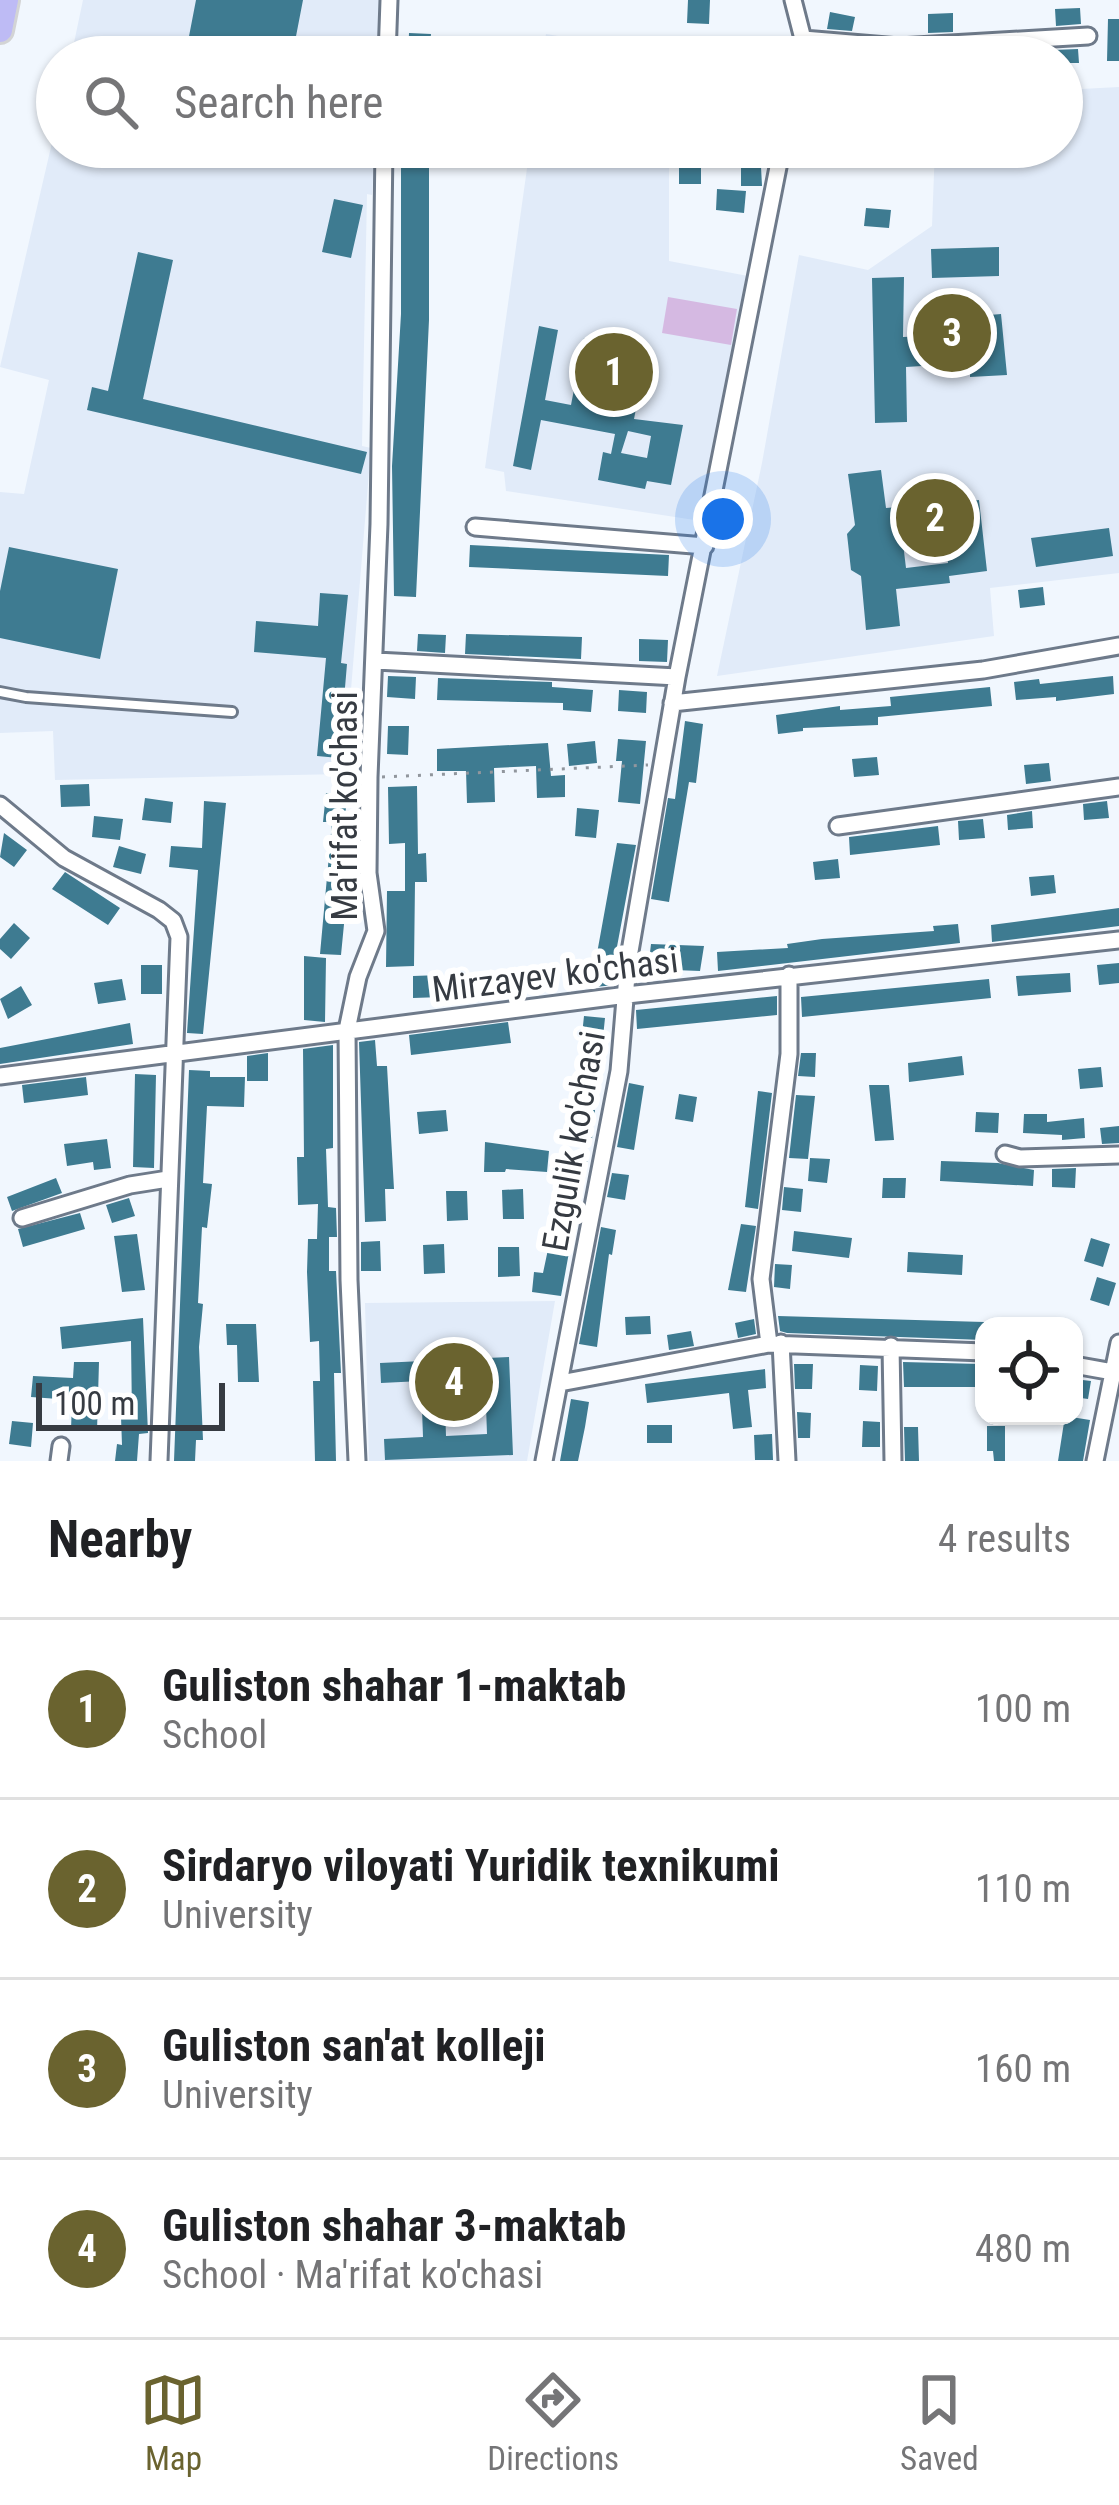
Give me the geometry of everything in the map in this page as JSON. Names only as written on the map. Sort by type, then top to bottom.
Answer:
[{"type":"main road","points":[[0,30],[6,0]]},
{"type":"street","points":[[388,36],[389,0]]},
{"type":"street","points":[[793,0],[801,36]]},
{"type":"street","points":[[1083,36],[1088,36]]},
{"type":"street","name":"Ma'rifat ko'chasi","points":[[357,1461],[349,1280],[347,1030],[358,977],[376,931],[368,873],[384,168]]},
{"type":"street","name":"Ezgulik ko'chasi","points":[[544,1461],[619,1071],[628,963],[676,677],[778,168]]},
{"type":"street","points":[[475,527],[705,547]]},
{"type":"street","points":[[672,703],[983,670],[1119,646]]},
{"type":"street","points":[[376,661],[676,677]]},
{"type":"street","points":[[838,826],[1119,788]]},
{"type":"street","points":[[0,805],[64,858],[173,921],[179,937],[160,1461]]},
{"type":"street","name":"Mirzayev ko'chasi","points":[[0,1076],[627,994],[1119,940]]},
{"type":"street","points":[[787,1461],[775,1344],[761,1279],[789,1054],[789,975]]},
{"type":"street","points":[[1005,1154],[1020,1158],[1119,1155]]},
{"type":"street","points":[[22,1218],[130,1185],[168,1179]]},
{"type":"street","points":[[1095,1461],[1119,1343]]},
{"type":"street","points":[[560,1383],[775,1344],[975,1351]]},
{"type":"street","points":[[891,1346],[893,1461]]},
{"type":"street","points":[[1083,1366],[1116,1372]]},
{"type":"lane","points":[[0,692],[232,712]]},
{"type":"path","points":[[369,777],[662,765]]},
{"type":"shaded area","points":[[83,0],[384,0],[381,36],[75,36]]},
{"type":"shaded area","points":[[1119,87],[1119,573],[990,588],[994,636],[717,676],[799,255],[868,270],[932,226],[934,168],[1083,168],[1083,89]]},
{"type":"shaded area","points":[[46,168],[374,168],[372,195],[367,194],[362,446],[371,448],[344,774],[55,780],[53,731],[0,733],[0,492],[24,494],[49,380],[0,367]]},
{"type":"shaded area","points":[[527,168],[669,168],[669,261],[748,276],[701,521],[506,491],[504,472],[485,468]]},
{"type":"shaded area","points":[[668,297],[737,309],[731,345],[662,333]]},
{"type":"shaded area","points":[[555,1301],[527,1461],[369,1461],[365,1303]]},
{"type":"building","points":[[196,0],[303,0],[296,36],[189,36]]},
{"type":"building","points":[[688,0],[710,0],[709,24],[687,23]]},
{"type":"building","points":[[1080,8],[1081,24],[1056,26],[1055,9]]},
{"type":"building","points":[[830,12],[855,17],[852,31],[827,29]]},
{"type":"building","points":[[953,13],[953,32],[928,33],[928,14]]},
{"type":"building","points":[[1108,19],[1119,19],[1119,61],[1107,61]]},
{"type":"building","points":[[401,168],[429,168],[429,320],[416,597],[394,596],[392,466],[401,314]]},
{"type":"building","points":[[679,168],[701,168],[701,184],[679,184]]},
{"type":"building","points":[[741,168],[761,168],[762,186],[741,186]]},
{"type":"building","points":[[717,189],[746,191],[744,213],[716,210]]},
{"type":"building","points":[[334,199],[363,205],[351,258],[322,252]]},
{"type":"building","points":[[866,208],[891,210],[889,228],[864,226]]},
{"type":"building","points":[[999,247],[999,276],[932,278],[931,249]]},
{"type":"building","points":[[138,252],[173,260],[143,399],[367,452],[361,474],[87,410],[92,387],[108,391]]},
{"type":"building","points":[[904,277],[903,337],[967,334],[967,317],[1001,314],[1007,375],[970,377],[970,363],[906,367],[907,422],[875,423],[872,278]]},
{"type":"building","points":[[539,326],[558,330],[545,400],[571,405],[584,338],[604,342],[591,409],[617,414],[630,348],[647,352],[634,419],[683,425],[671,485],[647,481],[645,489],[598,480],[603,452],[611,454],[615,434],[541,420],[531,470],[513,466]],"holes":[[[628,431],[651,436],[647,458],[621,453]]]},
{"type":"building","points":[[881,470],[886,508],[979,500],[987,571],[949,576],[950,583],[896,589],[900,626],[866,630],[861,576],[851,570],[847,534],[855,525],[848,474]],"holes":[[[943,522],[948,563],[906,568],[901,527]]]},
{"type":"building","points":[[1109,528],[1113,556],[1036,567],[1031,538]]},
{"type":"building","points":[[470,545],[669,555],[668,576],[469,567]]},
{"type":"building","points":[[9,547],[118,569],[100,659],[0,638],[0,591]]},
{"type":"building","points":[[1043,587],[1045,605],[1020,608],[1018,590]]},
{"type":"building","points":[[320,593],[348,595],[339,758],[317,756],[326,658],[254,652],[256,621],[318,626]]},
{"type":"building","points":[[418,634],[446,635],[445,653],[417,651]]},
{"type":"building","points":[[466,634],[582,637],[581,659],[465,654]]},
{"type":"building","points":[[639,639],[668,640],[667,662],[639,661]]},
{"type":"building","points":[[388,676],[416,677],[415,699],[387,697]]},
{"type":"building","points":[[1113,676],[1114,694],[1016,700],[1014,682]]},
{"type":"building","points":[[438,678],[552,682],[552,687],[593,690],[591,712],[563,710],[563,703],[437,700]]},
{"type":"building","points":[[990,687],[992,706],[878,717],[878,725],[803,728],[778,734],[776,715],[840,706],[840,710],[891,706],[890,697]]},
{"type":"building","points":[[619,690],[647,692],[646,713],[618,711]]},
{"type":"building","points":[[685,721],[703,724],[696,783],[689,782],[669,902],[651,899],[668,798],[675,799]]},
{"type":"building","points":[[388,726],[409,726],[408,755],[387,754]]},
{"type":"building","points":[[618,739],[646,741],[640,804],[618,802],[622,761],[616,761]]},
{"type":"building","points":[[595,741],[597,763],[569,766],[567,744]]},
{"type":"building","points":[[548,743],[551,776],[565,775],[565,797],[537,798],[536,766],[494,768],[495,802],[467,803],[466,771],[437,771],[437,749]]},
{"type":"building","points":[[877,757],[879,775],[854,777],[852,759]]},
{"type":"building","points":[[1049,763],[1051,781],[1026,784],[1024,765]]},
{"type":"building","points":[[89,784],[90,806],[61,807],[60,785]]},
{"type":"building","points":[[417,786],[418,854],[426,853],[427,882],[415,882],[414,966],[386,967],[387,891],[405,891],[405,843],[389,844],[388,787]]},
{"type":"building","points":[[326,793],[347,795],[344,831],[353,832],[341,955],[320,954],[332,822],[323,822]]},
{"type":"building","points":[[145,798],[173,802],[171,823],[142,820]]},
{"type":"building","points":[[204,801],[226,803],[203,1034],[187,1033],[198,870],[169,867],[171,846],[202,848]]},
{"type":"building","points":[[1107,801],[1109,818],[1084,820],[1083,804]]},
{"type":"building","points":[[577,808],[599,810],[596,838],[575,836]]},
{"type":"building","points":[[1032,811],[1033,828],[1008,830],[1007,815]]},
{"type":"building","points":[[94,816],[123,819],[120,840],[92,837]]},
{"type":"building","points":[[983,819],[985,838],[959,840],[958,821]]},
{"type":"building","points":[[938,826],[940,845],[850,855],[849,837]]},
{"type":"building","points":[[4,833],[27,850],[14,867],[0,857]]},
{"type":"building","points":[[617,843],[636,845],[613,968],[614,985],[586,988],[585,970],[594,970]]},
{"type":"building","points":[[119,846],[146,854],[141,874],[113,867]]},
{"type":"building","points":[[838,859],[840,878],[815,880],[813,862]]},
{"type":"building","points":[[65,872],[120,908],[108,925],[52,889]]},
{"type":"building","points":[[1054,875],[1056,893],[1031,896],[1029,877]]},
{"type":"building","points":[[1119,908],[1119,926],[992,942],[991,925]]},
{"type":"building","points":[[14,923],[30,938],[11,959],[0,949],[0,939]]},
{"type":"building","points":[[958,924],[960,943],[718,971],[717,952],[788,948],[787,944],[822,939],[934,931],[933,926]]},
{"type":"building","points":[[651,944],[704,946],[700,971],[648,969]]},
{"type":"building","points":[[304,956],[326,958],[325,1022],[304,1020]]},
{"type":"building","points":[[1119,963],[1119,983],[1099,985],[1097,965]]},
{"type":"building","points":[[141,965],[162,965],[162,994],[141,994]]},
{"type":"building","points":[[1070,973],[1071,992],[1018,996],[1016,976]]},
{"type":"building","points":[[441,975],[442,997],[413,998],[413,976]]},
{"type":"building","points":[[122,979],[126,1000],[98,1004],[94,983]]},
{"type":"building","points":[[989,979],[991,998],[802,1017],[801,997]]},
{"type":"building","points":[[21,986],[32,1005],[8,1019],[0,999]]},
{"type":"building","points":[[777,996],[777,1015],[637,1029],[636,1010]]},
{"type":"building","points":[[584,1016],[605,1018],[598,1085],[577,1082]]},
{"type":"building","points":[[508,1022],[511,1043],[411,1055],[409,1035]]},
{"type":"building","points":[[130,1023],[133,1044],[0,1064],[0,1048]]},
{"type":"building","points":[[375,1040],[377,1066],[387,1066],[394,1189],[385,1189],[386,1221],[365,1222],[359,1042]]},
{"type":"building","points":[[333,1045],[333,1148],[326,1149],[328,1207],[336,1208],[337,1237],[329,1237],[329,1271],[336,1271],[341,1373],[334,1373],[336,1461],[315,1461],[313,1381],[320,1381],[319,1341],[310,1342],[307,1272],[308,1239],[317,1239],[318,1204],[298,1205],[297,1157],[304,1157],[303,1049]]},
{"type":"building","points":[[268,1053],[268,1081],[247,1081],[247,1056]]},
{"type":"building","points":[[801,1053],[816,1053],[815,1077],[798,1076]]},
{"type":"building","points":[[962,1056],[964,1075],[909,1082],[908,1063]]},
{"type":"building","points":[[1101,1067],[1103,1087],[1080,1089],[1078,1069]]},
{"type":"building","points":[[189,1070],[210,1071],[210,1077],[245,1077],[244,1107],[207,1106],[203,1183],[212,1184],[207,1228],[202,1227],[198,1303],[203,1304],[199,1347],[203,1440],[196,1440],[195,1461],[174,1461]]},
{"type":"building","points":[[135,1074],[156,1075],[154,1168],[133,1167]]},
{"type":"building","points":[[86,1077],[88,1095],[24,1103],[22,1085]]},
{"type":"building","points":[[629,1083],[644,1086],[634,1150],[617,1147]]},
{"type":"building","points":[[869,1085],[889,1085],[894,1140],[875,1141]]},
{"type":"building","points":[[758,1091],[772,1093],[758,1209],[745,1207]]},
{"type":"building","points":[[679,1094],[697,1097],[693,1122],[675,1119]]},
{"type":"building","points":[[796,1095],[815,1096],[808,1159],[789,1158]]},
{"type":"building","points":[[574,1108],[595,1110],[592,1139],[571,1137]]},
{"type":"building","points":[[446,1110],[448,1131],[419,1134],[417,1112]]},
{"type":"building","points":[[976,1112],[999,1113],[998,1133],[975,1132]]},
{"type":"building","points":[[1024,1114],[1047,1114],[1047,1122],[1084,1118],[1085,1138],[1062,1140],[1062,1135],[1023,1133]]},
{"type":"building","points":[[1119,1126],[1119,1143],[1102,1144],[1100,1128]]},
{"type":"building","points":[[107,1139],[111,1168],[94,1170],[93,1162],[67,1166],[64,1144]]},
{"type":"building","points":[[485,1142],[549,1151],[547,1172],[484,1172]]},
{"type":"building","points":[[567,1154],[588,1157],[585,1176],[563,1174]]},
{"type":"building","points":[[810,1158],[830,1159],[827,1183],[808,1181]]},
{"type":"building","points":[[941,1161],[1034,1170],[1033,1186],[940,1181]]},
{"type":"building","points":[[1076,1168],[1075,1188],[1052,1187],[1052,1169]]},
{"type":"building","points":[[612,1173],[629,1175],[625,1200],[607,1197]]},
{"type":"building","points":[[56,1178],[62,1193],[12,1211],[7,1197]]},
{"type":"building","points":[[883,1178],[906,1178],[905,1198],[882,1198]]},
{"type":"building","points":[[581,1187],[561,1296],[532,1292],[534,1272],[543,1273],[561,1188]]},
{"type":"building","points":[[784,1187],[803,1189],[801,1212],[782,1210]]},
{"type":"building","points":[[523,1189],[524,1219],[503,1219],[502,1190]]},
{"type":"building","points":[[446,1191],[467,1191],[468,1220],[447,1221]]},
{"type":"building","points":[[129,1198],[135,1216],[112,1223],[106,1205]]},
{"type":"building","points":[[80,1213],[85,1229],[23,1247],[18,1229]]},
{"type":"building","points":[[741,1224],[756,1226],[746,1292],[728,1290]]},
{"type":"building","points":[[601,1227],[616,1230],[597,1347],[579,1344]]},
{"type":"building","points":[[794,1231],[852,1238],[849,1258],[792,1251]]},
{"type":"building","points":[[137,1234],[145,1290],[122,1292],[114,1236]]},
{"type":"building","points":[[1091,1238],[1110,1244],[1103,1267],[1084,1261]]},
{"type":"building","points":[[380,1241],[381,1271],[361,1271],[361,1242]]},
{"type":"building","points":[[444,1244],[445,1273],[424,1274],[423,1245]]},
{"type":"building","points":[[498,1247],[519,1247],[520,1276],[498,1277]]},
{"type":"building","points":[[908,1252],[963,1255],[962,1275],[907,1272]]},
{"type":"building","points":[[775,1264],[792,1265],[790,1289],[774,1287]]},
{"type":"building","points":[[1097,1277],[1116,1283],[1109,1306],[1090,1300]]},
{"type":"building","points":[[650,1316],[651,1334],[626,1335],[625,1317]]},
{"type":"building","points":[[778,1316],[975,1322],[975,1340],[780,1331]]},
{"type":"building","points":[[143,1318],[148,1433],[139,1434],[137,1461],[115,1461],[117,1444],[122,1445],[121,1417],[132,1417],[131,1341],[62,1349],[60,1327]]},
{"type":"building","points":[[754,1319],[756,1334],[738,1338],[735,1323]]},
{"type":"building","points":[[226,1324],[256,1324],[259,1382],[238,1382],[237,1345],[227,1345]]},
{"type":"building","points":[[691,1331],[694,1346],[669,1350],[667,1335]]},
{"type":"building","points":[[509,1357],[513,1455],[385,1460],[384,1439],[423,1437],[421,1381],[381,1383],[380,1363]],"holes":[[[485,1378],[487,1434],[446,1436],[444,1379]]]},
{"type":"building","points":[[74,1362],[99,1362],[97,1431],[71,1430],[72,1400],[31,1397],[33,1376],[73,1378]]},
{"type":"building","points":[[903,1362],[975,1364],[975,1387],[904,1387]]},
{"type":"building","points":[[794,1364],[813,1364],[812,1389],[795,1389]]},
{"type":"building","points":[[860,1365],[878,1366],[877,1391],[859,1390]]},
{"type":"building","points":[[765,1369],[766,1388],[748,1390],[752,1427],[733,1429],[729,1393],[647,1403],[645,1384]]},
{"type":"building","points":[[1083,1380],[1091,1381],[1088,1399],[1083,1398]]},
{"type":"building","points":[[571,1399],[589,1402],[585,1427],[578,1461],[560,1461]]},
{"type":"building","points":[[797,1412],[811,1413],[810,1438],[798,1438]]},
{"type":"building","points":[[1083,1419],[1090,1420],[1083,1461],[1058,1461],[1064,1425],[1083,1425]]},
{"type":"building","points":[[12,1421],[33,1423],[31,1447],[9,1444]]},
{"type":"building","points":[[863,1421],[880,1422],[880,1447],[862,1447]]},
{"type":"building","points":[[647,1425],[672,1425],[672,1443],[647,1443]]},
{"type":"building","points":[[987,1426],[1005,1426],[1005,1461],[994,1461],[993,1451],[987,1451]]},
{"type":"building","points":[[904,1427],[918,1427],[919,1461],[905,1461]]},
{"type":"building","points":[[772,1434],[773,1460],[755,1460],[754,1435]]},
{"type":"place","name":"Guliston san'at kolleji","points":[[952,333]]},
{"type":"place","name":"Guliston shahar 1-maktab","points":[[614,372]]},
{"type":"place","name":"Sirdaryo viloyati Yuridik texnikumi","points":[[935,518]]},
{"type":"place","name":"Guliston shahar 3-maktab","points":[[454,1382]]}]
